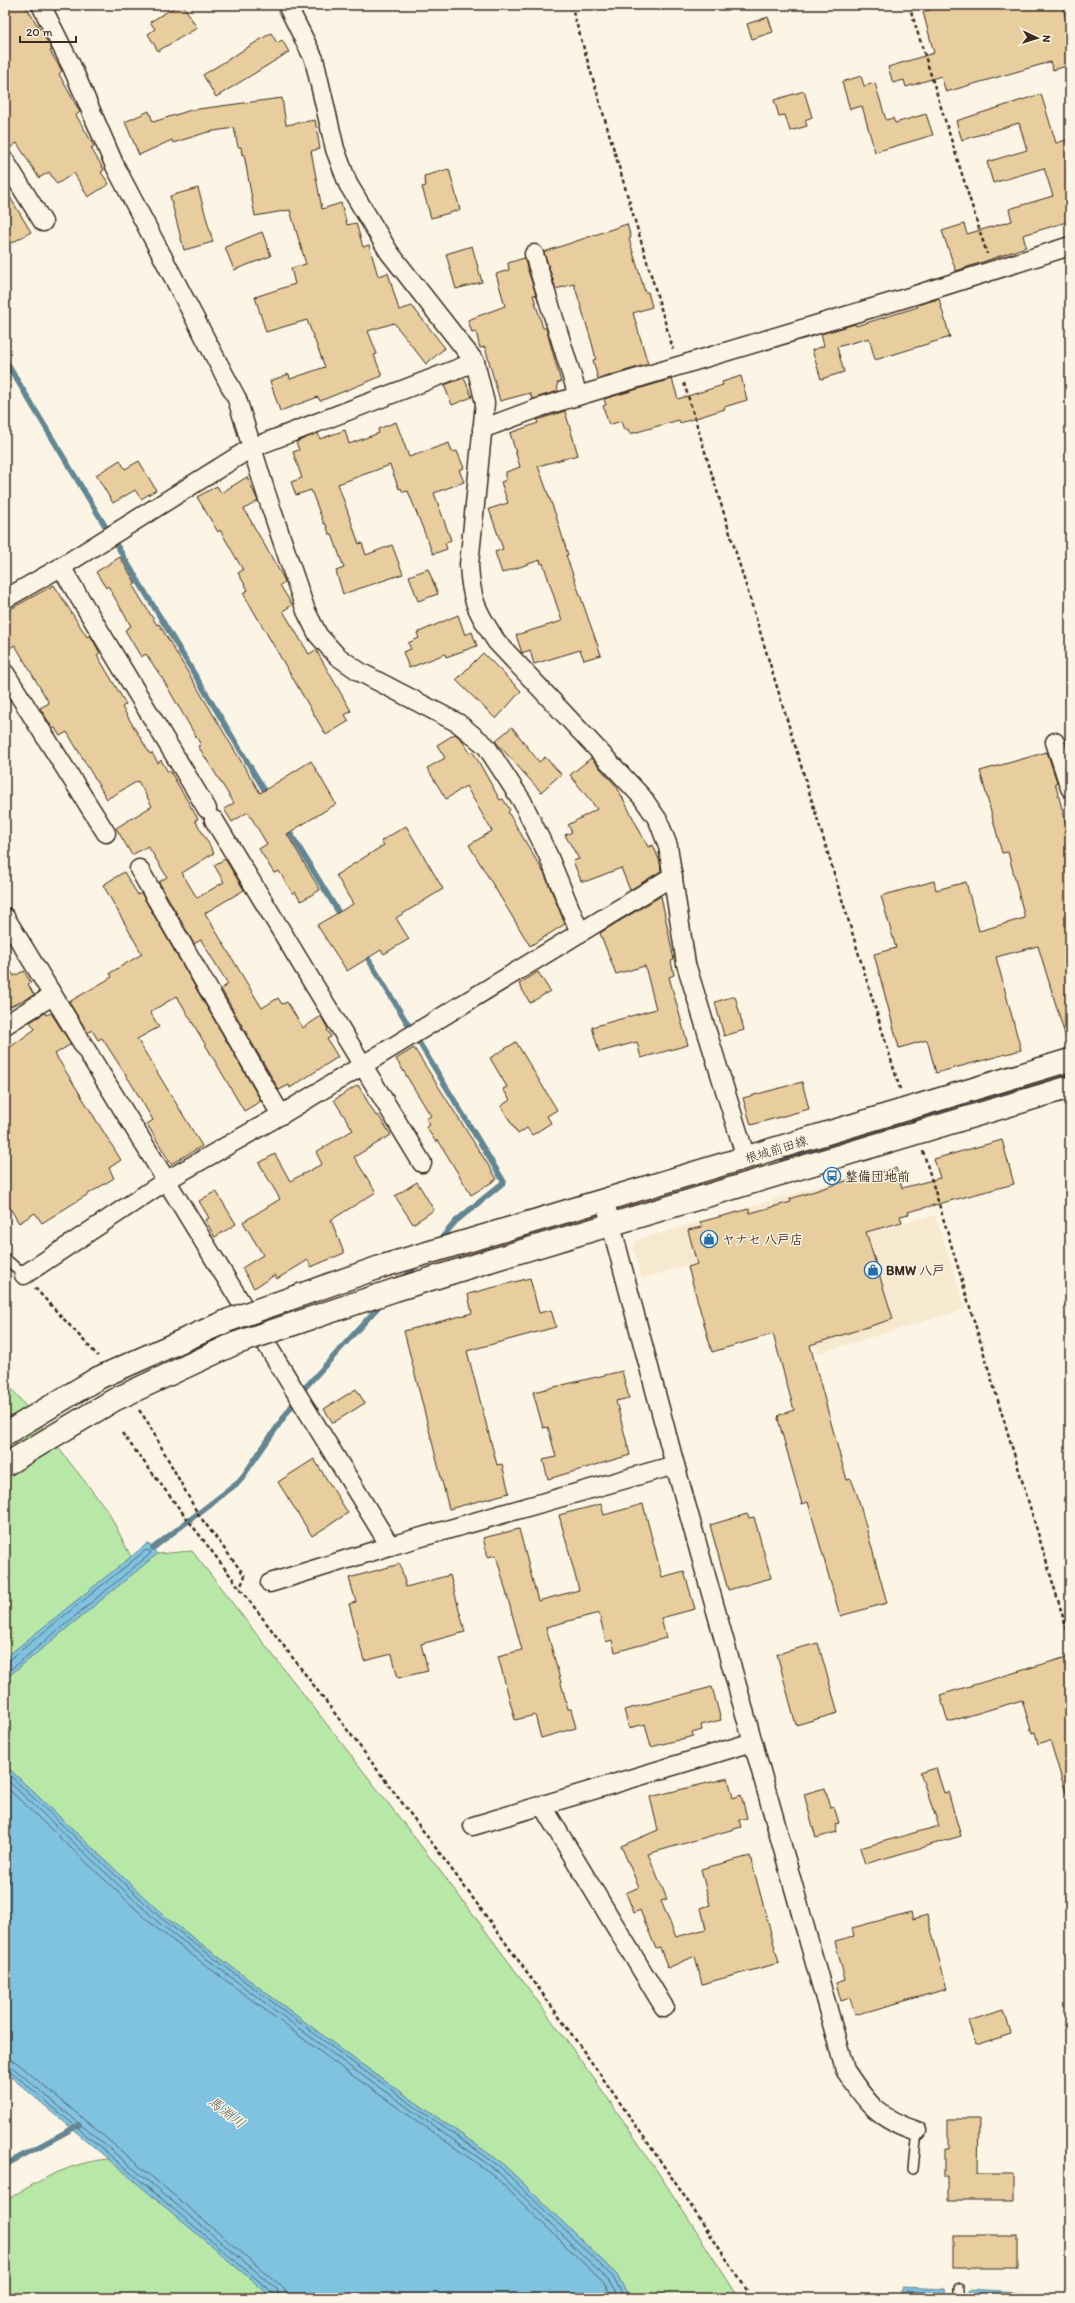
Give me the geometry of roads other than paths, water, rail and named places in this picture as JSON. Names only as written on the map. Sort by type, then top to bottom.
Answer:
[{"type":"street","points":[[41,5],[72,67],[114,166],[237,399],[251,448],[306,611],[318,635],[338,656],[360,672],[458,723],[486,746],[522,801],[548,855],[580,933]]},
{"type":"street","points":[[286,5],[314,59],[335,149],[348,184],[389,252],[475,362],[485,403],[469,565],[470,591],[478,613],[496,641],[642,797],[658,820],[668,846],[686,964],[746,1158]]},
{"type":"street","points":[[5,161],[43,222]]},
{"type":"street","points":[[482,429],[578,396],[909,297],[992,269],[1070,246]]},
{"type":"street","points":[[534,254],[578,396]]},
{"type":"street","points":[[5,599],[61,567],[251,448],[475,362]]},
{"type":"street","points":[[61,567],[422,1163]]},
{"type":"street","points":[[5,673],[106,833]]},
{"type":"street","points":[[1055,742],[1070,788]]},
{"type":"street","points":[[139,869],[281,1115]]},
{"type":"street","points":[[24,1276],[167,1180],[281,1115],[673,876]]},
{"type":"street","points":[[5,917],[390,1546]]},
{"type":"street","points":[[5,1025],[52,996]]},
{"type":"street","name":"根城前田線","points":[[5,1434],[98,1378],[229,1320],[384,1266],[605,1202],[1070,1060]]},
{"type":"street","name":"根城前田線","points":[[5,1465],[114,1400],[234,1344],[395,1290],[489,1261],[1070,1087]]},
{"type":"street","points":[[605,1202],[675,1465],[845,2070],[866,2101],[892,2122],[916,2131]]},
{"type":"street","points":[[270,1583],[390,1546],[675,1465]]},
{"type":"street","points":[[473,1826],[753,1742]]},
{"type":"street","points":[[542,1805],[664,2007]]},
{"type":"lane","points":[[5,1258],[24,1276]]},
{"type":"lane","points":[[913,2169],[916,2131]]},
{"type":"lane","points":[[960,2288],[960,2298]]},
{"type":"water","points":[[148,1543],[157,1554],[5,1679],[5,1658]]},
{"type":"water","name":"馬淵川","points":[[5,1765],[164,1916],[354,2059],[502,2163],[616,2274],[630,2298],[273,2298],[5,2072]]},
{"type":"water","points":[[903,2287],[946,2289],[947,2298],[898,2298]]},
{"type":"water","points":[[970,2289],[1035,2293],[1036,2298],[971,2298]]},
{"type":"waterway","points":[[5,360],[268,796]]},
{"type":"waterway","points":[[286,826],[342,918]]},
{"type":"waterway","points":[[364,952],[504,1182],[456,1221],[438,1242]]},
{"type":"waterway","points":[[782,1162],[1070,1073]]},
{"type":"waterway","points":[[403,1280],[418,1263]]},
{"type":"waterway","points":[[153,1548],[239,1482],[302,1391],[382,1303]]},
{"type":"waterway","points":[[5,2165],[79,2125]]},
{"type":"place","name":"整備団地前","points":[[832,1176]]},
{"type":"place","name":"ヤナセ 八戸店","points":[[709,1239]]},
{"type":"place","name":"BMW 八戸","points":[[873,1270]]}]
